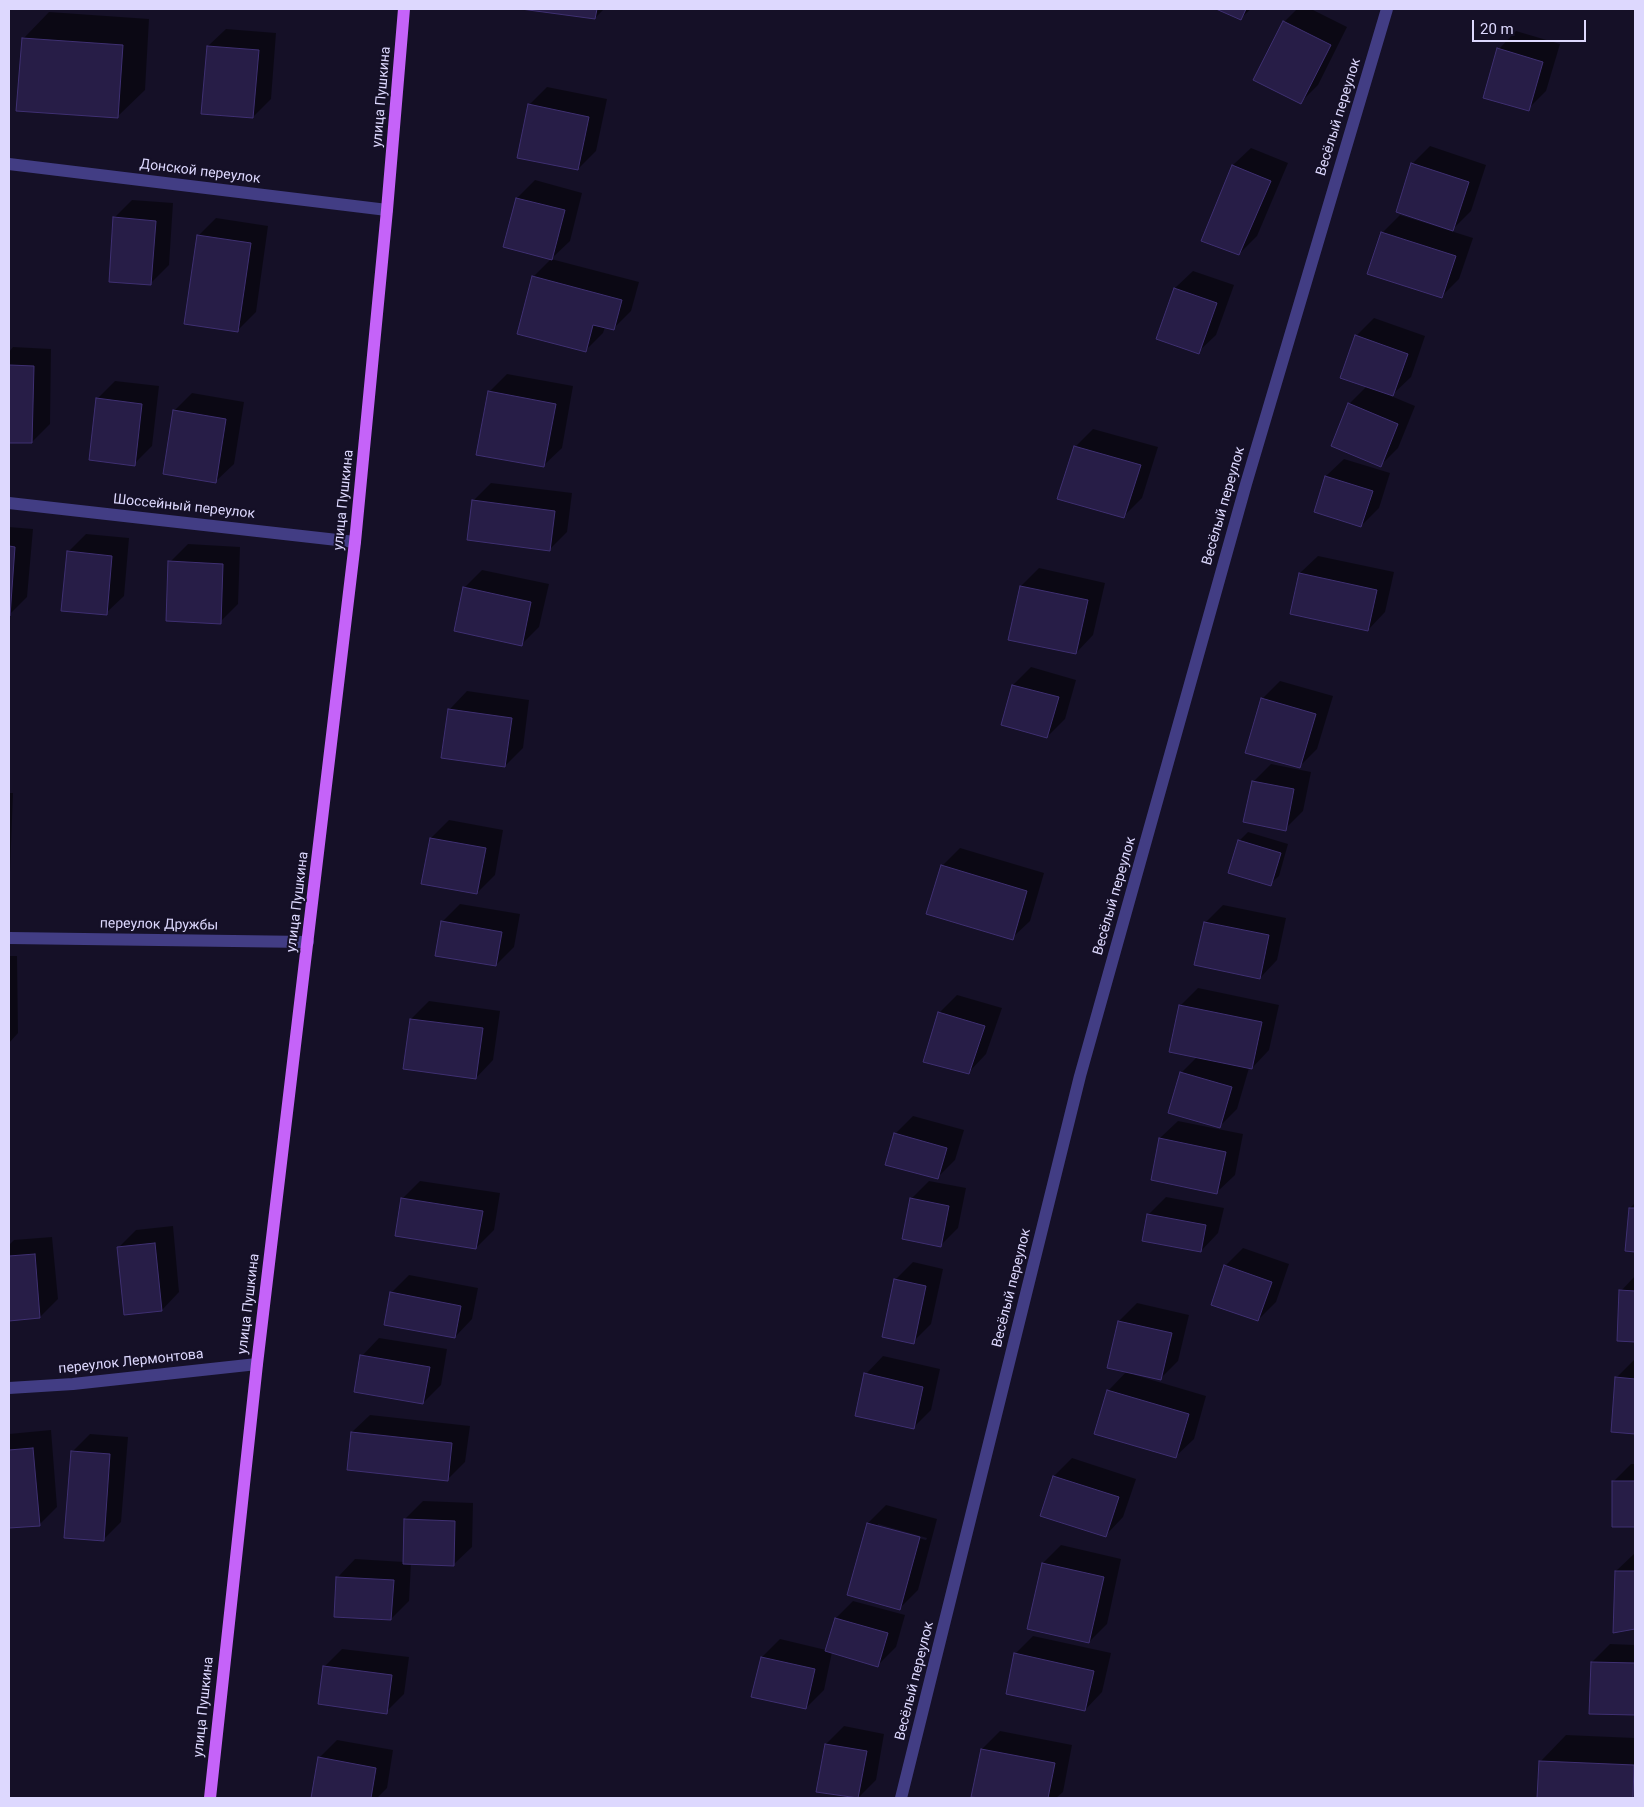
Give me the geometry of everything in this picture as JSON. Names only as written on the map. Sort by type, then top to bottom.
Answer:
[{"type":"main road","name":"улица Пушкина","points":[[210,1798],[257,1364],[356,542],[404,9]]},
{"type":"street","name":"Весёлый переулок","points":[[901,1798],[1080,1076],[1246,484],[1387,9]]},
{"type":"street","name":"Донской переулок","points":[[9,164],[387,210]]},
{"type":"street","name":"Шоссейный переулок","points":[[9,503],[356,542]]},
{"type":"street","name":"переулок Дружбы","points":[[9,938],[308,942]]},
{"type":"street","name":"переулок Лермонтова","points":[[9,1388],[73,1384],[257,1364]]},
{"type":"building","points":[[521,9],[597,9],[595,19]]},
{"type":"building","points":[[1216,9],[1246,9],[1241,20]]},
{"type":"building","points":[[1283,21],[1331,45],[1301,104],[1253,80]]},
{"type":"building","points":[[22,38],[123,45],[118,118],[16,111]]},
{"type":"building","points":[[207,46],[259,50],[253,118],[201,114]]},
{"type":"building","points":[[1497,48],[1543,62],[1529,111],[1483,98]]},
{"type":"building","points":[[528,104],[589,117],[578,170],[517,158]]},
{"type":"building","points":[[1411,163],[1469,182],[1453,231],[1396,212]]},
{"type":"building","points":[[1232,165],[1271,181],[1239,255],[1201,241]]},
{"type":"building","points":[[516,198],[565,210],[552,260],[503,247]]},
{"type":"building","points":[[113,217],[156,221],[151,285],[109,282]]},
{"type":"building","points":[[1381,232],[1456,256],[1442,298],[1367,274]]},
{"type":"building","points":[[197,235],[251,243],[238,332],[184,324]]},
{"type":"building","points":[[532,276],[622,300],[614,330],[593,325],[586,352],[517,334]]},
{"type":"building","points":[[1174,288],[1217,303],[1199,354],[1156,339]]},
{"type":"building","points":[[1355,335],[1408,354],[1393,396],[1340,378]]},
{"type":"building","points":[[9,365],[34,366],[32,443],[9,443]]},
{"type":"building","points":[[488,391],[556,404],[544,467],[476,455]]},
{"type":"building","points":[[96,398],[142,404],[135,466],[89,460]]},
{"type":"building","points":[[1348,403],[1398,424],[1381,467],[1331,446]]},
{"type":"building","points":[[173,410],[226,419],[216,483],[163,474]]},
{"type":"building","points":[[1074,446],[1141,465],[1124,518],[1057,499]]},
{"type":"building","points":[[1325,476],[1373,491],[1361,527],[1314,512]]},
{"type":"building","points":[[472,500],[555,511],[550,551],[467,540]]},
{"type":"building","points":[[9,546],[15,547],[10,616],[9,616]]},
{"type":"building","points":[[67,551],[112,556],[107,615],[61,611]]},
{"type":"building","points":[[168,561],[223,564],[221,624],[166,621]]},
{"type":"building","points":[[1299,573],[1377,590],[1368,631],[1290,614]]},
{"type":"building","points":[[1020,586],[1088,600],[1076,654],[1008,640]]},
{"type":"building","points":[[463,587],[531,602],[522,646],[454,631]]},
{"type":"building","points":[[1012,685],[1059,697],[1047,738],[1001,725]]},
{"type":"building","points":[[1261,698],[1316,714],[1300,768],[1245,753]]},
{"type":"building","points":[[448,709],[512,718],[505,767],[441,758]]},
{"type":"building","points":[[1252,781],[1294,789],[1286,831],[1243,822]]},
{"type":"building","points":[[430,838],[486,848],[477,894],[421,884]]},
{"type":"building","points":[[1238,840],[1281,853],[1271,886],[1228,873]]},
{"type":"building","points":[[941,865],[1027,891],[1013,940],[926,914]]},
{"type":"building","points":[[441,921],[502,932],[496,966],[435,956]]},
{"type":"building","points":[[1204,922],[1269,935],[1260,979],[1194,965]]},
{"type":"building","points":[[1179,1005],[1262,1022],[1252,1069],[1169,1052]]},
{"type":"building","points":[[938,1012],[985,1026],[969,1074],[923,1062]]},
{"type":"building","points":[[410,1019],[483,1028],[476,1079],[403,1069]]},
{"type":"building","points":[[1180,1072],[1232,1087],[1220,1128],[1168,1113]]},
{"type":"building","points":[[894,1133],[947,1148],[938,1179],[885,1165]]},
{"type":"building","points":[[1159,1138],[1226,1152],[1217,1194],[1151,1180]]},
{"type":"building","points":[[401,1198],[483,1211],[476,1249],[395,1236]]},
{"type":"building","points":[[910,1198],[949,1206],[941,1247],[902,1239]]},
{"type":"building","points":[[1629,1208],[1635,1208],[1635,1252],[1625,1251]]},
{"type":"building","points":[[1147,1214],[1206,1225],[1201,1252],[1142,1241]]},
{"type":"building","points":[[155,1243],[162,1311],[124,1315],[117,1247]]},
{"type":"building","points":[[35,1254],[40,1318],[9,1321],[9,1256]]},
{"type":"building","points":[[1224,1265],[1272,1282],[1258,1321],[1211,1305]]},
{"type":"building","points":[[894,1279],[926,1286],[914,1344],[882,1337]]},
{"type":"building","points":[[1619,1290],[1635,1291],[1635,1342],[1617,1341]]},
{"type":"building","points":[[390,1292],[461,1306],[455,1338],[384,1325]]},
{"type":"building","points":[[1118,1321],[1172,1333],[1161,1380],[1107,1368]]},
{"type":"building","points":[[360,1355],[430,1367],[423,1404],[354,1392]]},
{"type":"building","points":[[864,1373],[923,1387],[914,1429],[855,1416]]},
{"type":"building","points":[[1615,1377],[1635,1379],[1635,1434],[1611,1432]]},
{"type":"building","points":[[1107,1390],[1189,1414],[1176,1458],[1094,1434]]},
{"type":"building","points":[[351,1432],[452,1443],[448,1481],[347,1470]]},
{"type":"building","points":[[33,1448],[40,1526],[9,1528],[9,1450]]},
{"type":"building","points":[[71,1451],[110,1454],[104,1541],[64,1538]]},
{"type":"building","points":[[1053,1476],[1119,1497],[1106,1537],[1040,1516]]},
{"type":"building","points":[[1612,1481],[1635,1481],[1635,1527],[1612,1527]]},
{"type":"building","points":[[404,1519],[455,1521],[454,1566],[403,1564]]},
{"type":"building","points":[[867,1523],[920,1537],[900,1610],[847,1595]]},
{"type":"building","points":[[1042,1563],[1104,1577],[1089,1643],[1027,1629]]},
{"type":"building","points":[[1615,1571],[1635,1571],[1635,1629],[1613,1633]]},
{"type":"building","points":[[336,1577],[394,1580],[391,1620],[334,1617]]},
{"type":"building","points":[[835,1618],[888,1633],[878,1667],[825,1651]]},
{"type":"building","points":[[1014,1653],[1094,1671],[1085,1711],[1006,1694]]},
{"type":"building","points":[[761,1657],[815,1669],[806,1709],[751,1697]]},
{"type":"building","points":[[1591,1662],[1635,1663],[1635,1715],[1589,1714]]},
{"type":"building","points":[[323,1666],[392,1675],[387,1714],[318,1704]]},
{"type":"building","points":[[825,1744],[867,1751],[858,1798],[816,1792]]},
{"type":"building","points":[[981,1749],[1055,1763],[1048,1798],[971,1797]]},
{"type":"building","points":[[318,1757],[376,1768],[371,1798],[311,1798]]},
{"type":"building","points":[[1539,1761],[1634,1765],[1633,1798],[1537,1798]]}]
